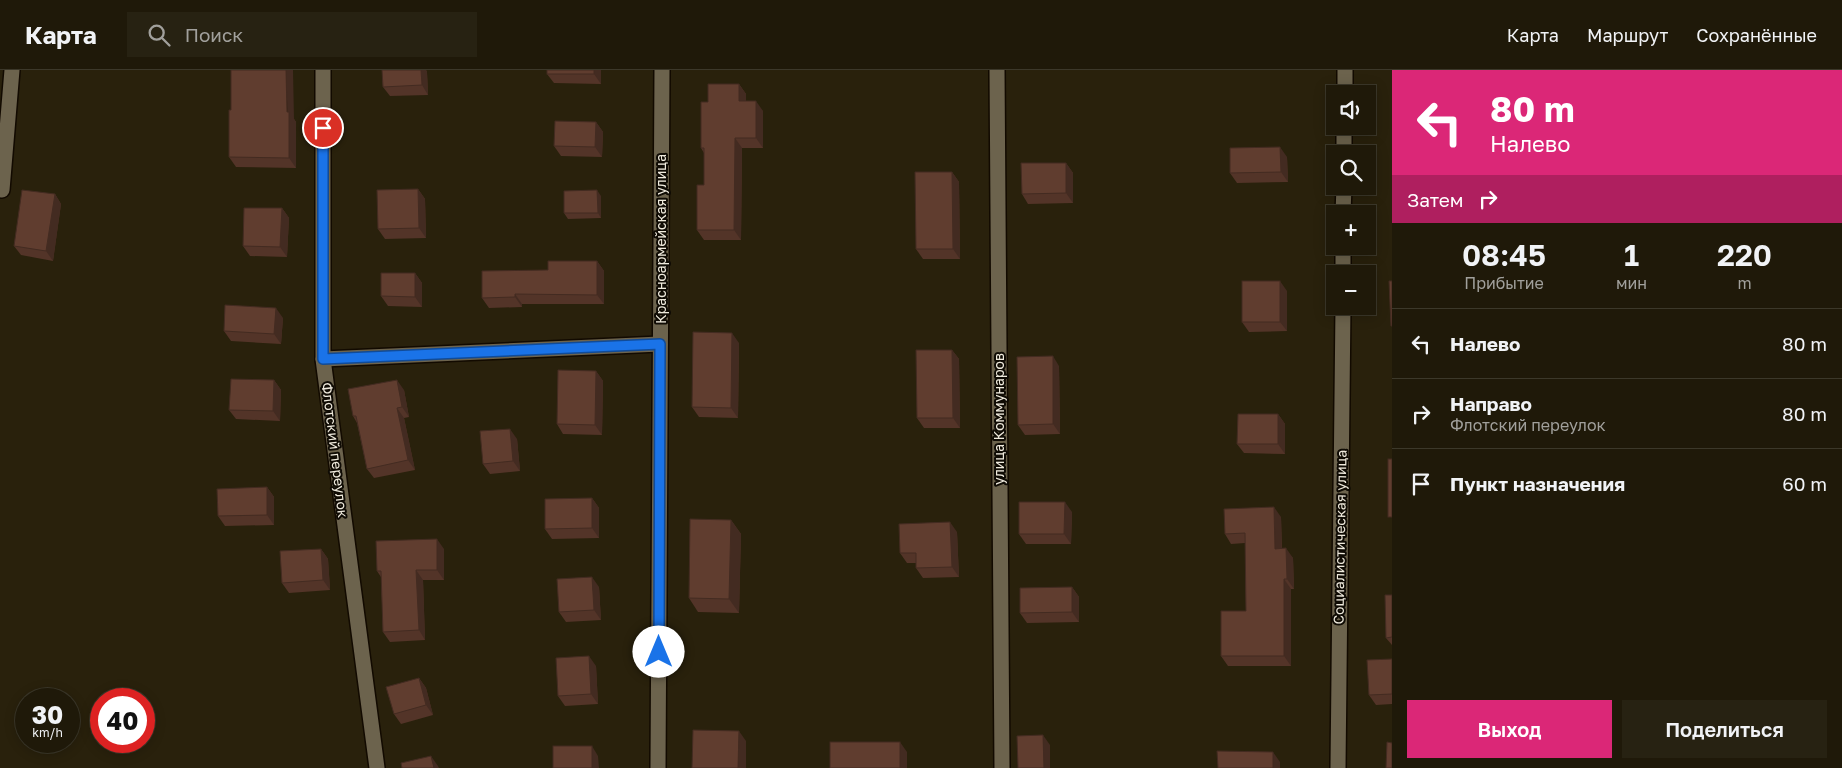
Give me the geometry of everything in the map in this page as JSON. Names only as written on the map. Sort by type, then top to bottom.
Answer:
[{"type":"street","points":[[2,190],[12,70]]},
{"type":"street","name":"Флотский переулок","points":[[323,70],[323,359],[377,768]]},
{"type":"street","name":"Красноармейская улица","points":[[658,768],[662,70]]},
{"type":"street","name":"улица Коммунаров","points":[[997,70],[1002,768]]},
{"type":"street","points":[[1345,70],[1345,85]]},
{"type":"street","name":"Социалистическая улица","points":[[1338,768],[1342,315]]},
{"type":"street","points":[[323,359],[660,344]]},
{"type":"building","points":[[231,70],[286,70],[287,112],[289,112],[289,158],[229,157]]},
{"type":"building","points":[[382,70],[421,70],[422,85],[383,87]]},
{"type":"building","points":[[547,70],[594,70],[594,74],[547,74]]},
{"type":"building","points":[[708,84],[739,84],[739,101],[756,101],[756,138],[735,138],[734,230],[697,230],[697,185],[704,185],[704,148],[701,148],[701,102],[708,102]]},
{"type":"building","points":[[555,121],[596,122],[595,147],[554,146]]},
{"type":"building","points":[[1280,147],[1281,172],[1230,173],[1230,148]]},
{"type":"building","points":[[1021,163],[1066,163],[1066,193],[1022,194]]},
{"type":"building","points":[[915,172],[952,172],[953,249],[916,249]]},
{"type":"building","points":[[418,189],[419,228],[378,229],[377,190]]},
{"type":"building","points":[[22,190],[55,194],[46,251],[14,246]]},
{"type":"building","points":[[597,190],[598,213],[564,213],[564,191]]},
{"type":"building","points":[[244,208],[282,208],[280,247],[243,246]]},
{"type":"building","points":[[548,261],[597,261],[597,295],[515,294],[515,297],[482,298],[482,271],[548,270]]},
{"type":"building","points":[[381,273],[415,273],[415,297],[381,296]]},
{"type":"building","points":[[1242,281],[1280,281],[1280,322],[1242,322]]},
{"type":"building","points":[[1389,281],[1392,281],[1392,326],[1391,326]]},
{"type":"building","points":[[225,305],[276,308],[274,334],[224,331]]},
{"type":"building","points":[[693,332],[732,333],[731,408],[692,407]]},
{"type":"building","points":[[916,350],[952,350],[953,418],[917,418]]},
{"type":"building","points":[[1053,356],[1053,424],[1018,425],[1017,357]]},
{"type":"building","points":[[558,370],[596,371],[595,425],[557,424]]},
{"type":"building","points":[[231,379],[274,380],[273,411],[229,410]]},
{"type":"building","points":[[397,380],[402,407],[397,408],[408,460],[367,469],[356,416],[353,416],[348,389]]},
{"type":"building","points":[[1238,414],[1278,414],[1278,444],[1237,444]]},
{"type":"building","points":[[510,429],[513,461],[483,464],[480,431]]},
{"type":"building","points":[[1388,459],[1392,459],[1392,517],[1388,517]]},
{"type":"building","points":[[267,487],[267,515],[218,516],[217,489]]},
{"type":"building","points":[[592,498],[592,528],[545,529],[545,499]]},
{"type":"building","points":[[1019,502],[1065,502],[1064,534],[1019,534]]},
{"type":"building","points":[[1274,507],[1275,549],[1286,548],[1287,579],[1284,579],[1284,656],[1221,656],[1221,611],[1246,611],[1245,533],[1225,534],[1224,509]]},
{"type":"building","points":[[690,519],[731,520],[729,599],[689,598]]},
{"type":"building","points":[[950,522],[952,567],[916,568],[916,553],[900,553],[899,524]]},
{"type":"building","points":[[437,539],[437,570],[416,570],[419,630],[383,632],[381,571],[377,571],[376,541]]},
{"type":"building","points":[[321,549],[323,580],[282,583],[280,551]]},
{"type":"building","points":[[592,577],[594,610],[559,612],[557,579]]},
{"type":"building","points":[[1072,587],[1072,612],[1020,613],[1020,588]]},
{"type":"building","points":[[1385,595],[1392,595],[1392,637],[1386,638]]},
{"type":"building","points":[[589,656],[591,694],[558,696],[556,658]]},
{"type":"building","points":[[1392,659],[1392,694],[1369,695],[1367,660]]},
{"type":"building","points":[[419,678],[426,705],[394,714],[386,687]]},
{"type":"building","points":[[693,730],[739,731],[738,768],[692,768]]},
{"type":"building","points":[[1043,735],[1044,768],[1018,768],[1017,736]]},
{"type":"building","points":[[830,742],[900,742],[900,768],[830,768]]},
{"type":"building","points":[[1387,742],[1392,743],[1392,768],[1386,768]]},
{"type":"building","points":[[553,746],[592,746],[592,768],[553,768]]},
{"type":"building","points":[[1217,751],[1273,752],[1273,768],[1218,768]]},
{"type":"building","points":[[431,756],[434,768],[402,768],[401,763]]},
{"type":"route","points":[[323,128],[323,359],[660,344],[659,652]]}]
